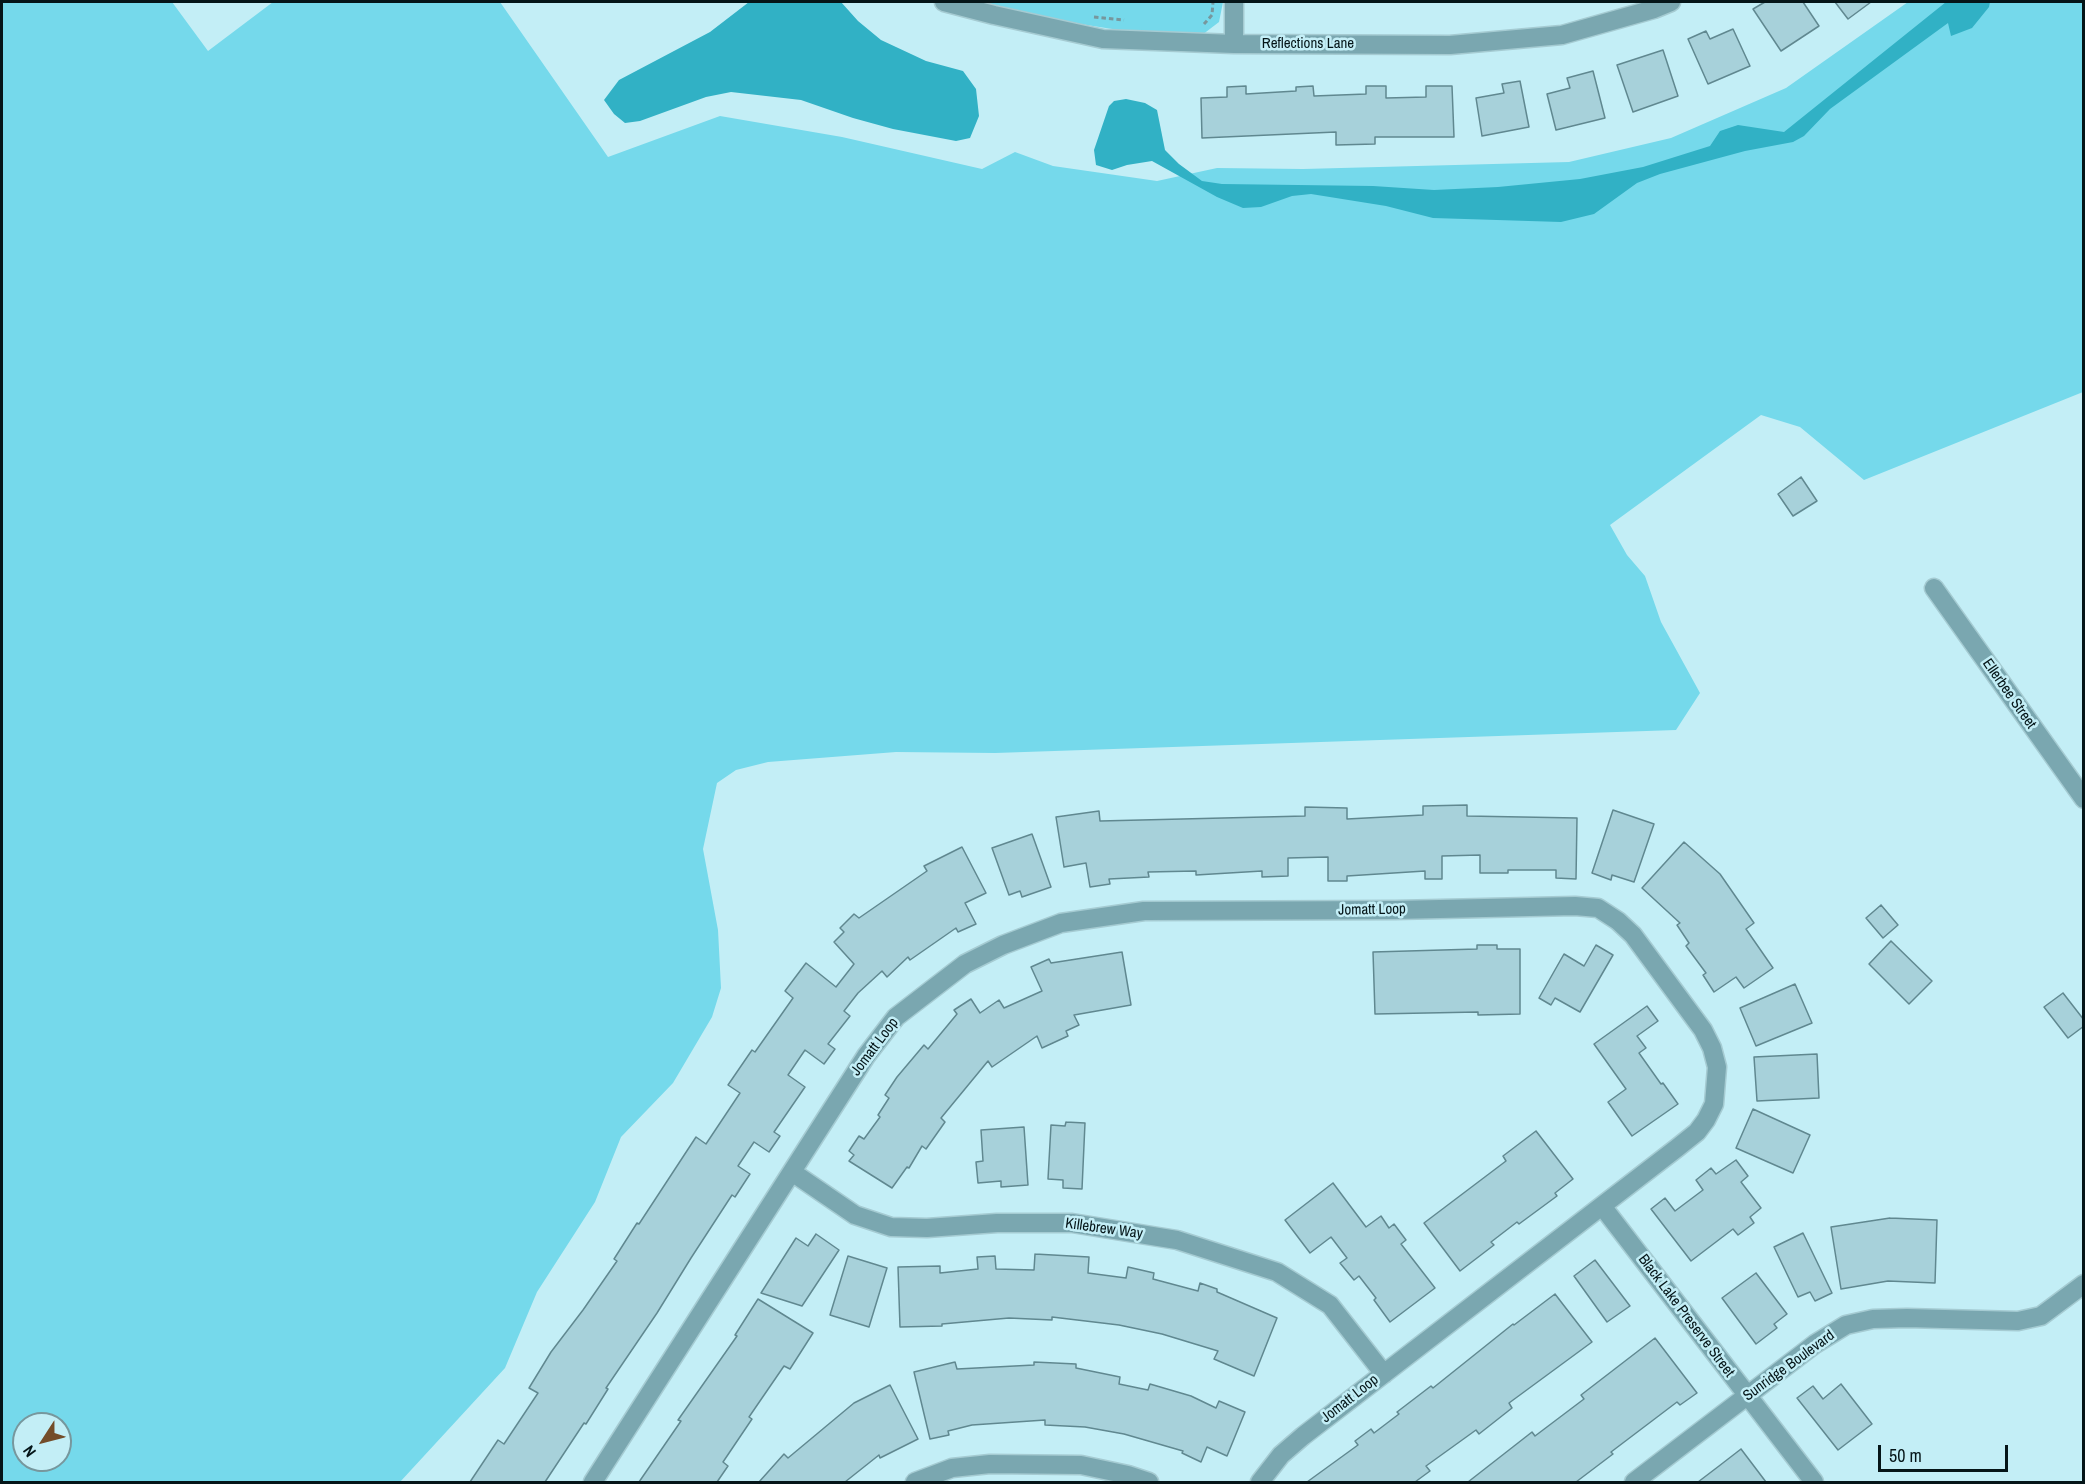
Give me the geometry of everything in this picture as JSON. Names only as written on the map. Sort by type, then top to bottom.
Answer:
[{"type":"street","name":"Reflections Lane","points":[[944,2],[1103,39],[1234,44],[1450,45],[1562,35],[1671,2]]},
{"type":"street","points":[[1234,2],[1234,44]]},
{"type":"street","name":"Ellerbee Street","points":[[1934,588],[2084,799]]},
{"type":"street","name":"Jomatt Loop","points":[[593,1482],[866,1056],[896,1017],[965,964],[1035,931],[1061,923],[1144,911],[1575,906],[1598,908],[1618,921],[1633,935],[1703,1030],[1712,1048],[1717,1066],[1714,1104],[1706,1120],[1697,1132],[1281,1455],[1260,1482]]},
{"type":"street","name":"Killebrew Way","points":[[792,1172],[855,1215],[891,1227],[1072,1223],[1177,1240],[1277,1272],[1330,1305],[1384,1374]]},
{"type":"street","name":"Black Lake Preserve Street","points":[[1602,1206],[1814,1482]]},
{"type":"street","name":"Sunridge Boulevard","points":[[1634,1482],[1815,1344],[1846,1325],[1873,1319],[2018,1321],[2042,1316],[2084,1284]]},
{"type":"street","points":[[915,1482],[952,1468],[990,1464],[1081,1466],[1128,1475],[1149,1482]]},
{"type":"path","points":[[1194,27],[1205,24],[1212,15],[1213,2]]},
{"type":"path","points":[[1090,17],[1125,21]]},
{"type":"shaded area","points":[[2,2],[172,2],[208,51],[273,2],[500,2],[608,157],[720,116],[842,137],[982,169],[1015,152],[1053,166],[1157,181],[1217,168],[1303,169],[1569,162],[1671,138],[1786,88],[1908,2],[2083,2],[2083,392],[1864,480],[1800,427],[1761,415],[1610,525],[1627,555],[1645,576],[1661,622],[1700,693],[1676,730],[995,753],[896,752],[768,762],[736,770],[717,783],[703,849],[718,930],[721,988],[712,1017],[673,1083],[621,1137],[595,1202],[537,1292],[505,1368],[400,1482],[2,1482]]},
{"type":"shaded area","points":[[749,2],[841,2],[858,21],[881,40],[926,61],[963,71],[976,89],[979,116],[970,138],[956,141],[893,129],[801,100],[731,92],[706,97],[640,121],[625,123],[614,114],[604,100],[619,80],[710,32]]},
{"type":"shaded area","points":[[984,2],[1223,2],[1219,22],[1202,35],[1131,32],[1049,19]]},
{"type":"shaded area","points":[[1946,2],[1990,2],[1989,7],[1972,28],[1951,36],[1948,23],[1830,109],[1804,136],[1793,142],[1745,151],[1660,174],[1637,183],[1594,214],[1561,222],[1433,218],[1386,206],[1311,194],[1292,196],[1261,207],[1243,208],[1217,197],[1152,161],[1112,170],[1096,165],[1094,150],[1109,106],[1114,101],[1126,99],[1145,103],[1157,110],[1165,150],[1179,164],[1202,181],[1222,184],[1373,186],[1434,190],[1498,187],[1580,179],[1643,167],[1710,146],[1720,131],[1738,125],[1784,132]]},
{"type":"building","points":[[1765,2],[1803,2],[1819,26],[1781,51],[1753,9]]},
{"type":"building","points":[[1835,2],[1871,2],[1848,19]]},
{"type":"building","points":[[1733,29],[1750,66],[1708,84],[1688,39],[1706,31],[1710,39]]},
{"type":"building","points":[[1663,50],[1678,96],[1633,112],[1617,65]]},
{"type":"building","points":[[1593,71],[1605,118],[1556,130],[1547,94],[1570,88],[1567,78]]},
{"type":"building","points":[[1520,81],[1529,127],[1482,136],[1476,98],[1504,93],[1502,84]]},
{"type":"building","points":[[1246,86],[1246,94],[1296,91],[1296,87],[1313,86],[1314,96],[1366,94],[1366,86],[1386,86],[1386,98],[1426,97],[1426,86],[1452,86],[1454,137],[1375,137],[1375,144],[1336,145],[1336,132],[1202,138],[1201,98],[1227,97],[1227,87]]},
{"type":"building","points":[[1801,477],[1817,501],[1793,516],[1778,494]]},
{"type":"building","points":[[1467,805],[1467,816],[1577,818],[1576,879],[1556,878],[1556,870],[1508,870],[1508,873],[1480,873],[1480,855],[1442,856],[1442,879],[1425,879],[1425,871],[1347,876],[1347,881],[1328,881],[1328,857],[1288,858],[1288,876],[1262,877],[1262,871],[1196,875],[1196,871],[1148,872],[1149,877],[1109,879],[1110,884],[1090,887],[1086,863],[1064,867],[1056,817],[1099,811],[1100,821],[1305,816],[1305,807],[1347,808],[1347,819],[1423,815],[1423,806]]},
{"type":"building","points":[[1613,810],[1654,824],[1634,882],[1612,875],[1611,880],[1592,873]]},
{"type":"building","points":[[1032,834],[1051,887],[1022,897],[1020,891],[1009,895],[992,848]]},
{"type":"building","points":[[1684,842],[1720,874],[1754,923],[1746,929],[1773,968],[1744,988],[1736,977],[1714,992],[1703,975],[1706,973],[1686,946],[1689,943],[1677,925],[1680,923],[1642,888]]},
{"type":"building","points":[[962,847],[986,893],[965,903],[976,924],[958,932],[956,928],[910,960],[908,957],[887,977],[882,971],[858,993],[844,1011],[850,1016],[828,1044],[835,1049],[824,1064],[805,1050],[788,1075],[805,1087],[774,1132],[780,1136],[769,1152],[754,1142],[738,1166],[750,1174],[735,1197],[732,1195],[606,1388],[608,1389],[586,1424],[584,1423],[545,1482],[470,1482],[498,1440],[504,1444],[538,1393],[529,1388],[551,1352],[617,1261],[614,1259],[696,1137],[706,1144],[740,1093],[728,1085],[752,1050],[755,1052],[793,998],[785,991],[806,963],[836,987],[854,964],[834,942],[844,932],[840,928],[854,914],[859,918],[927,871],[924,866]]},
{"type":"building","points":[[1881,905],[1898,925],[1883,938],[1866,918]]},
{"type":"building","points":[[1891,941],[1932,981],[1909,1004],[1869,964]]},
{"type":"building","points":[[1477,945],[1497,945],[1497,949],[1520,949],[1520,1014],[1478,1015],[1478,1012],[1375,1014],[1373,952],[1477,949]]},
{"type":"building","points":[[1596,945],[1613,955],[1580,1012],[1555,998],[1551,1005],[1539,998],[1564,954],[1584,966]]},
{"type":"building","points":[[1122,952],[1131,1005],[1074,1015],[1079,1025],[1066,1031],[1068,1036],[1042,1048],[1037,1036],[992,1067],[988,1061],[941,1118],[945,1122],[926,1149],[922,1146],[909,1168],[907,1167],[892,1188],[849,1161],[854,1155],[849,1151],[859,1136],[864,1139],[880,1117],[878,1115],[889,1098],[885,1095],[897,1077],[924,1045],[928,1049],[957,1014],[954,1010],[971,999],[980,1013],[999,1000],[1004,1008],[1042,991],[1031,967],[1049,959],[1051,963]]},
{"type":"building","points":[[1795,984],[1812,1023],[1756,1046],[1740,1008]]},
{"type":"building","points":[[2063,993],[2084,1020],[2084,1026],[2068,1038],[2044,1007]]},
{"type":"building","points":[[1647,1006],[1658,1021],[1637,1036],[1646,1048],[1639,1053],[1678,1104],[1632,1136],[1608,1102],[1626,1089],[1594,1044]]},
{"type":"building","points":[[1817,1054],[1819,1098],[1757,1101],[1754,1057]]},
{"type":"building","points":[[1753,1109],[1810,1135],[1793,1173],[1736,1148]]},
{"type":"building","points":[[1066,1122],[1085,1123],[1082,1189],[1063,1188],[1063,1180],[1048,1179],[1051,1125],[1065,1126]]},
{"type":"building","points":[[1024,1127],[1028,1185],[1001,1187],[1001,1181],[978,1183],[976,1162],[983,1161],[981,1130]]},
{"type":"building","points":[[1536,1131],[1573,1179],[1555,1193],[1557,1196],[1491,1242],[1494,1245],[1460,1271],[1424,1223],[1506,1161],[1503,1156]]},
{"type":"building","points":[[1736,1160],[1748,1176],[1741,1182],[1761,1208],[1750,1217],[1754,1223],[1738,1235],[1733,1229],[1691,1261],[1651,1209],[1665,1198],[1675,1211],[1703,1190],[1696,1180],[1711,1168],[1716,1174]]},
{"type":"building","points":[[1333,1183],[1366,1227],[1381,1216],[1389,1228],[1394,1224],[1406,1240],[1401,1244],[1435,1288],[1390,1322],[1374,1300],[1376,1298],[1359,1276],[1354,1280],[1340,1263],[1347,1258],[1331,1237],[1310,1253],[1285,1220]]},
{"type":"building","points":[[1890,1218],[1937,1220],[1935,1283],[1888,1281],[1841,1289],[1831,1227]]},
{"type":"building","points":[[1803,1233],[1832,1293],[1815,1301],[1810,1292],[1798,1297],[1774,1247]]},
{"type":"building","points":[[816,1234],[839,1250],[802,1306],[761,1293],[796,1238],[808,1246]]},
{"type":"building","points":[[1035,1254],[1089,1257],[1088,1273],[1126,1278],[1128,1267],[1154,1273],[1153,1279],[1198,1291],[1200,1283],[1277,1318],[1254,1376],[1214,1359],[1218,1351],[1162,1334],[1119,1325],[1052,1317],[1052,1320],[1009,1318],[942,1324],[942,1326],[900,1327],[898,1267],[940,1266],[940,1273],[978,1269],[977,1257],[995,1256],[996,1269],[1034,1270]]},
{"type":"building","points":[[848,1256],[887,1268],[869,1327],[830,1315]]},
{"type":"building","points":[[1595,1260],[1630,1306],[1607,1322],[1574,1276]]},
{"type":"building","points":[[1756,1273],[1787,1314],[1774,1324],[1777,1328],[1756,1344],[1722,1298]]},
{"type":"building","points":[[1555,1294],[1592,1342],[1509,1403],[1512,1408],[1479,1434],[1476,1430],[1426,1466],[1430,1471],[1415,1482],[1307,1482],[1358,1445],[1355,1441],[1371,1429],[1374,1433],[1399,1414],[1397,1412],[1431,1386],[1433,1388],[1513,1324]]},
{"type":"building","points":[[758,1299],[813,1333],[790,1369],[784,1366],[749,1417],[752,1419],[723,1462],[728,1466],[717,1482],[639,1482],[681,1421],[678,1420],[737,1336],[735,1335]]},
{"type":"building","points":[[1655,1338],[1697,1393],[1680,1405],[1677,1402],[1576,1482],[1468,1482],[1532,1432],[1535,1436],[1584,1399],[1581,1395]]},
{"type":"building","points":[[955,1362],[957,1369],[1034,1365],[1034,1362],[1076,1364],[1076,1368],[1120,1377],[1119,1384],[1148,1390],[1150,1384],[1191,1396],[1216,1408],[1219,1401],[1245,1412],[1227,1456],[1207,1447],[1201,1462],[1182,1453],[1183,1451],[1124,1434],[1085,1427],[1045,1425],[1045,1420],[972,1425],[948,1431],[949,1435],[930,1439],[914,1372]]},
{"type":"building","points":[[1841,1384],[1872,1424],[1838,1450],[1797,1398],[1813,1386],[1823,1399]]},
{"type":"building","points":[[890,1385],[918,1439],[880,1458],[879,1455],[845,1482],[759,1482],[784,1454],[788,1458],[854,1403]]},
{"type":"building","points":[[1741,1449],[1766,1482],[1698,1482],[1719,1466]]}]
